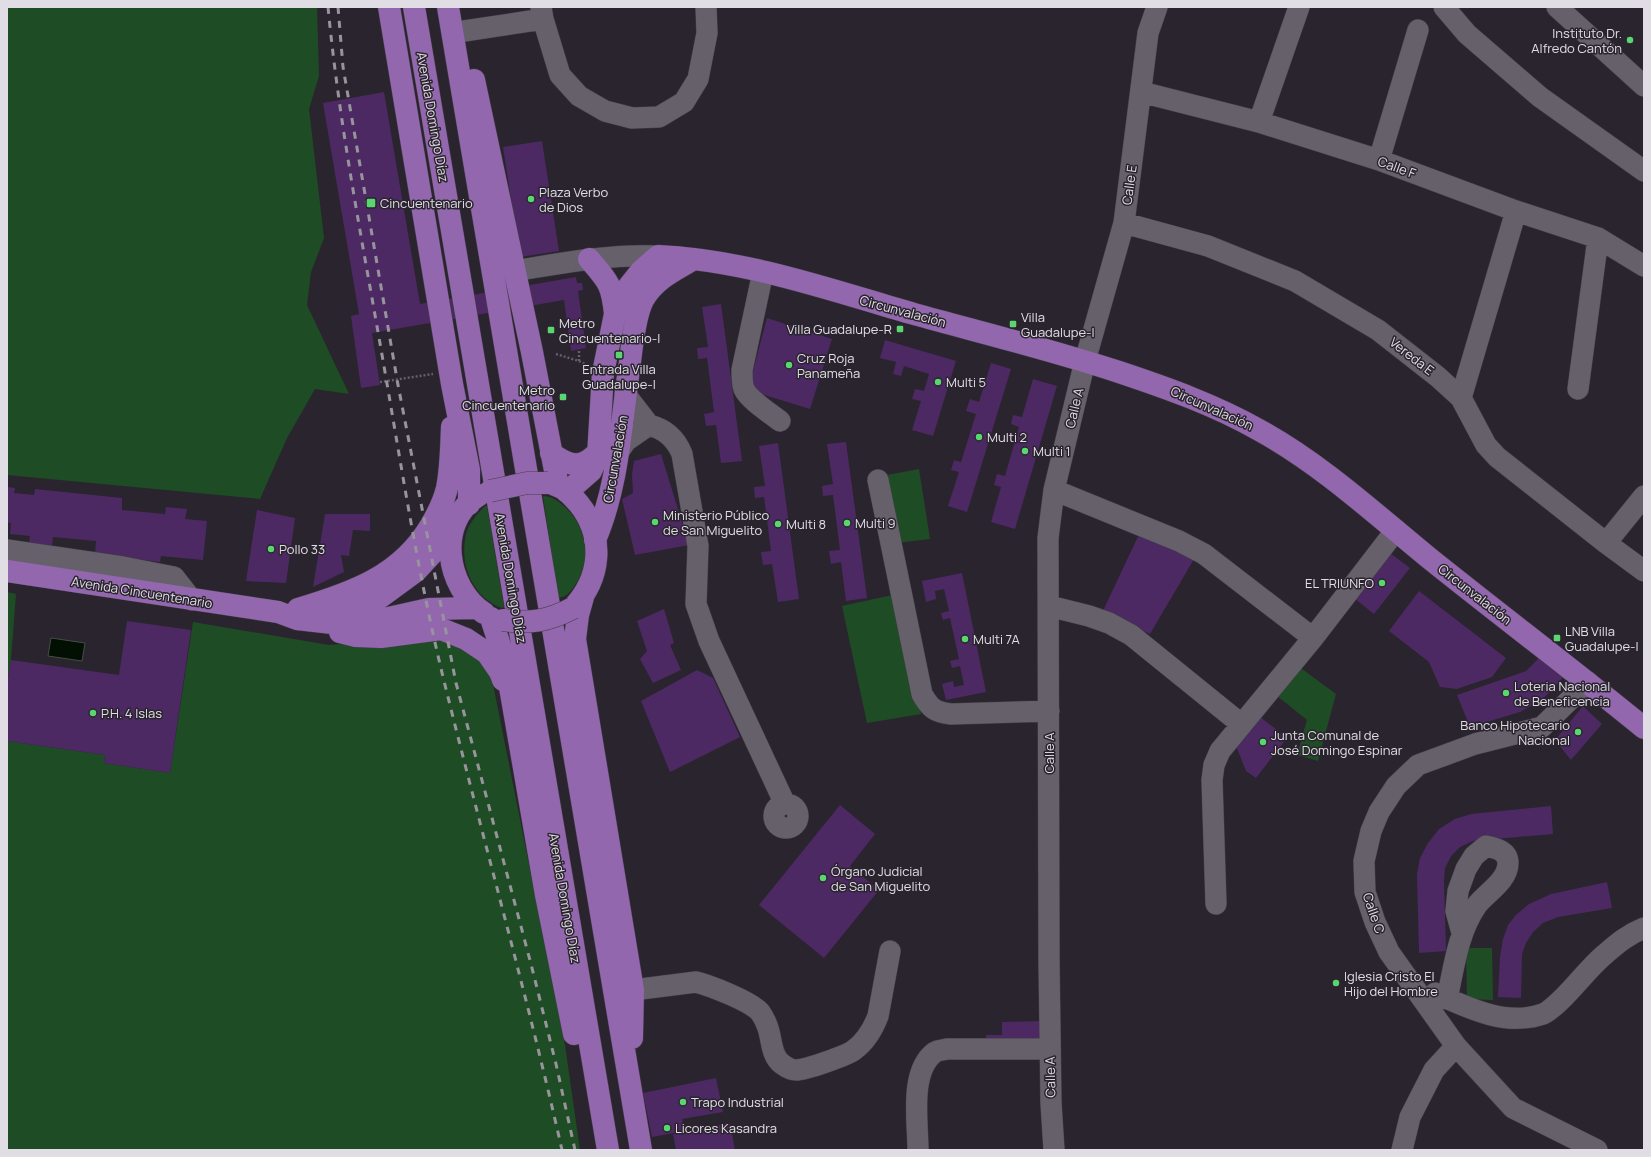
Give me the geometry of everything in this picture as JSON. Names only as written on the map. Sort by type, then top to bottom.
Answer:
[{"type":"main road","points":[[389,7],[451,378],[469,470],[469,504]]},
{"type":"main road","name":"Avenida Domingo Díaz","points":[[414,7],[608,1150]]},
{"type":"main road","points":[[448,7],[641,1150]]},
{"type":"main road","points":[[459,7],[558,487]]},
{"type":"main road","name":"Circunvalación","points":[[596,540],[604,520],[609,450],[603,373],[616,314],[629,286],[641,271],[658,256],[725,263],[763,272],[1085,361],[1170,389],[1216,408],[1260,430],[1333,478],[1428,557],[1588,682],[1644,728]]},
{"type":"main road","points":[[589,259],[607,279],[613,293],[616,314]]},
{"type":"main road","name":"Circunvalación","points":[[558,487],[591,471],[596,462],[609,450],[626,394],[635,329],[643,301],[653,286],[667,274],[694,259]]},
{"type":"main road","points":[[291,613],[338,597],[372,582],[393,569],[407,556],[427,532],[439,511],[447,489],[451,465],[451,378]]},
{"type":"main road","points":[[551,453],[565,462],[575,465],[588,461],[609,450]]},
{"type":"main road","points":[[604,1150],[585,1090],[546,894],[506,664],[490,615],[462,592],[454,574],[450,553],[452,532],[457,520],[469,504],[478,496],[490,491],[527,483],[558,487],[583,510],[591,524],[596,540],[596,558],[593,575],[578,603],[575,639],[633,990],[631,1091]]},
{"type":"main road","name":"Avenida Cincuentenario","points":[[291,613],[345,609],[375,601],[416,571],[452,532]]},
{"type":"main road","name":"Avenida Cincuentenario","points":[[7,571],[192,600],[291,613],[332,623],[384,619],[429,609],[490,615],[521,622],[540,621],[557,616],[578,603]]},
{"type":"main road","points":[[291,613],[356,636],[381,637],[441,630],[466,639],[487,653],[500,672],[512,703]]},
{"type":"street","points":[[464,31],[542,13],[560,75],[579,96],[605,111],[632,118],[659,117],[684,102],[698,79],[708,33],[706,7]]},
{"type":"street","name":"Calle E","points":[[1085,361],[1124,223],[1148,33],[1157,7]]},
{"type":"street","points":[[1259,122],[1299,7]]},
{"type":"street","points":[[1444,7],[1467,34],[1540,97],[1644,171]]},
{"type":"street","points":[[1557,7],[1644,86]]},
{"type":"street","points":[[1379,160],[1418,30]]},
{"type":"street","name":"Calle F","points":[[1141,92],[1259,122],[1379,160],[1516,211],[1598,238],[1644,266]]},
{"type":"street","points":[[1461,398],[1516,211]]},
{"type":"street","name":"Vereda E","points":[[1124,223],[1208,246],[1295,281],[1378,330],[1438,377],[1461,398],[1486,445],[1497,457],[1644,571]]},
{"type":"street","points":[[1578,389],[1598,238]]},
{"type":"street","name":"Circunvalación","points":[[514,271],[589,259],[632,255],[658,256]]},
{"type":"street","points":[[763,272],[742,370],[743,381],[745,390],[750,397],[780,421]]},
{"type":"street","name":"Calle A","points":[[1054,1150],[1050,1049],[1048,538],[1054,490],[1085,361]]},
{"type":"street","points":[[626,394],[649,426]]},
{"type":"street","points":[[609,450],[649,426],[658,427],[678,444],[682,454],[698,546],[696,604],[709,641],[785,804]]},
{"type":"street","points":[[878,480],[922,694],[929,706],[939,712],[951,714],[1049,711]]},
{"type":"street","points":[[1054,490],[1179,541],[1204,554],[1313,638]]},
{"type":"street","points":[[1606,543],[1644,496]]},
{"type":"street","points":[[1216,904],[1212,780],[1214,765],[1220,751],[1313,638],[1396,530]]},
{"type":"street","points":[[7,550],[123,567],[174,577],[192,600]]},
{"type":"street","points":[[1049,606],[1089,616],[1109,623],[1131,635],[1241,724]]},
{"type":"street","name":"Calle C","points":[[1588,682],[1542,728],[1475,744],[1418,765],[1396,786],[1379,812],[1371,831],[1364,861],[1365,892],[1375,922],[1389,952],[1456,1046],[1512,1108],[1596,1150]]},
{"type":"street","points":[[1410,982],[1471,1009],[1506,1018],[1527,1017],[1544,1014],[1564,997],[1596,962],[1628,934],[1644,928]]},
{"type":"street","points":[[1447,999],[1462,933]]},
{"type":"street","points":[[633,990],[696,982],[706,984],[745,1002],[760,1012],[764,1019],[776,1058],[785,1066],[798,1070],[844,1056],[853,1051],[875,1025],[890,951]]},
{"type":"street","points":[[1402,1150],[1410,1117],[1434,1070],[1456,1046]]},
{"type":"street","points":[[918,1150],[917,1087],[924,1067],[936,1051],[947,1048],[1050,1049]]},
{"type":"path","points":[[556,354],[579,361],[579,349]]},
{"type":"path","points":[[380,382],[451,378]]},
{"type":"green space","points":[[7,7],[317,7],[319,76],[309,109],[324,238],[311,272],[307,305],[349,394],[315,389],[287,438],[260,499],[7,475]]},
{"type":"green space","points":[[919,469],[930,539],[897,543],[887,475]]},
{"type":"green space","points":[[543,496],[557,501],[573,515],[583,535],[585,546],[583,568],[579,578],[568,594],[558,598]]},
{"type":"green space","points":[[485,506],[487,506],[504,607],[502,608],[491,603],[482,596],[475,587],[466,566],[464,554],[468,528]]},
{"type":"green space","points":[[7,592],[16,594],[11,660],[7,684]]},
{"type":"green space","points":[[897,594],[921,714],[867,723],[842,606]]},
{"type":"green space","points":[[193,622],[329,645],[448,637],[489,664],[565,1045],[580,1150],[7,1150],[7,741],[105,755],[104,763],[170,773]]},
{"type":"green space","points":[[1294,663],[1336,694],[1318,761],[1297,755],[1307,720],[1271,691]]},
{"type":"green space","points":[[1466,948],[1492,948],[1493,1000],[1467,999]]},
{"type":"shaded area","points":[[51,638],[85,643],[82,661],[48,656]]},
{"type":"building","name":"Cincuentenario","points":[[384,92],[420,304],[576,277],[577,283],[582,283],[583,290],[578,291],[586,348],[571,351],[564,300],[372,333],[380,385],[361,388],[351,316],[359,314],[323,103]]},
{"type":"building","name":"Plaza Verbo de Dios","points":[[542,141],[559,251],[520,257],[503,147]]},
{"type":"building","points":[[721,304],[742,461],[721,463],[716,425],[706,426],[704,414],[714,412],[707,358],[698,359],[697,348],[708,347],[702,307]]},
{"type":"building","name":"Cruz Roja Panameña","points":[[767,318],[832,339],[810,409],[748,390]]},
{"type":"building","name":"Multi 5","points":[[885,340],[956,361],[933,436],[912,430],[921,401],[912,399],[915,389],[924,391],[929,374],[904,366],[901,376],[893,374],[896,362],[880,358]]},
{"type":"building","name":"Multi 2","points":[[991,363],[1011,369],[967,512],[948,506],[959,472],[951,470],[954,460],[961,462],[976,414],[966,411],[970,399],[979,402]]},
{"type":"building","name":"Multi 1","points":[[1033,379],[1057,386],[1015,529],[991,522],[1001,487],[994,485],[997,474],[1005,476],[1019,427],[1011,424],[1013,415],[1022,417]]},
{"type":"building","name":"Multi 9","points":[[846,442],[867,598],[846,601],[841,562],[831,564],[829,551],[840,550],[833,495],[823,496],[822,486],[833,484],[827,444]]},
{"type":"building","name":"Multi 8","points":[[778,443],[799,599],[778,602],[772,564],[763,565],[761,552],[771,551],[764,497],[755,498],[754,487],[765,486],[759,446]]},
{"type":"building","name":"Ministerio Público de San Miguelito","points":[[661,454],[689,545],[635,555],[622,499],[633,493],[632,474],[634,461]]},
{"type":"building","points":[[7,487],[15,488],[14,493],[34,495],[35,489],[122,498],[122,510],[165,514],[166,507],[187,509],[185,519],[207,521],[203,560],[161,556],[160,562],[95,554],[96,541],[53,537],[52,547],[29,544],[30,536],[10,534],[11,523],[7,522]]},
{"type":"building","name":"Pollo 33","points":[[257,510],[295,518],[286,583],[246,581]]},
{"type":"building","points":[[325,514],[370,514],[370,531],[353,530],[349,556],[341,555],[344,572],[313,587]]},
{"type":"building","points":[[1142,528],[1197,554],[1150,634],[1102,613]]},
{"type":"building","name":"EL TRIUNFO","points":[[1390,553],[1410,568],[1374,614],[1354,598]]},
{"type":"building","name":"Multi 7A","points":[[962,573],[986,692],[946,700],[942,684],[953,681],[954,687],[964,685],[960,666],[952,668],[950,661],[959,659],[950,618],[943,620],[941,613],[949,611],[944,589],[935,591],[936,599],[926,602],[922,581]]},
{"type":"building","points":[[1419,591],[1506,658],[1492,677],[1457,689],[1440,687],[1429,662],[1389,631]]},
{"type":"building","points":[[664,609],[674,643],[670,645],[681,670],[653,683],[640,659],[647,651],[637,621]]},
{"type":"building","name":"P.H. 4 Islas","points":[[127,621],[191,630],[170,773],[104,763],[105,755],[7,741],[7,684],[11,660],[119,675]]},
{"type":"building","name":"Loteria Nacional de Beneficencia","points":[[1540,657],[1564,676],[1551,691],[1540,701],[1520,712],[1470,727],[1457,695],[1526,671]]},
{"type":"building","points":[[697,670],[713,678],[740,737],[670,772],[641,701]]},
{"type":"building","name":"Banco Hipotecario Nacional","points":[[1583,706],[1602,724],[1571,760],[1555,740]]},
{"type":"building","points":[[1254,712],[1287,738],[1256,778],[1246,771],[1233,738]]},
{"type":"building","name":"Órgano Judicial de San Miguelito","points":[[840,805],[875,834],[850,866],[879,890],[824,958],[759,905]]},
{"type":"building","points":[[1551,806],[1553,834],[1473,841],[1460,847],[1451,856],[1445,868],[1444,881],[1446,951],[1419,953],[1417,874],[1420,858],[1428,843],[1439,829],[1455,819],[1471,814]]},
{"type":"building","points":[[1607,882],[1612,908],[1558,917],[1543,923],[1533,932],[1526,943],[1522,954],[1521,998],[1498,997],[1500,957],[1503,939],[1508,925],[1516,915],[1529,904],[1551,894]]},
{"type":"building","points":[[1040,1021],[1040,1042],[986,1042],[986,1035],[1002,1035],[1002,1022]]},
{"type":"building","name":"Trapo Industrial","points":[[716,1078],[723,1112],[682,1119],[685,1131],[652,1137],[643,1093]]},
{"type":"building","points":[[730,1123],[735,1150],[676,1150],[673,1134]]},
{"type":"railway","points":[[328,7],[338,93],[351,178],[410,520],[427,605],[460,747],[549,1092],[562,1150]]},
{"type":"railway","points":[[338,7],[343,67],[398,385],[456,683],[531,964],[556,1064],[575,1150]]},
{"type":"place","name":"Instituto Dr. Alfredo Cantón","points":[[1630,40]]},
{"type":"place","name":"Plaza Verbo de Dios","points":[[531,199]]},
{"type":"place","name":"Cincuentenario","points":[[371,203]]},
{"type":"place","name":"Villa Guadalupe-I","points":[[1013,324]]},
{"type":"place","name":"Villa Guadalupe-R","points":[[900,329]]},
{"type":"place","name":"Metro Cincuentenario-I","points":[[551,330]]},
{"type":"place","name":"Entrada Villa Guadalupe-I","points":[[619,355]]},
{"type":"place","name":"Cruz Roja Panameña","points":[[789,365]]},
{"type":"place","name":"Multi 5","points":[[938,382]]},
{"type":"place","name":"Metro Cincuentenario","points":[[563,397]]},
{"type":"place","name":"Multi 2","points":[[979,437]]},
{"type":"place","name":"Multi 1","points":[[1025,451]]},
{"type":"place","name":"Ministerio Público de San Miguelito","points":[[655,522]]},
{"type":"place","name":"Multi 9","points":[[847,523]]},
{"type":"place","name":"Multi 8","points":[[778,524]]},
{"type":"place","name":"Pollo 33","points":[[271,549]]},
{"type":"place","name":"EL TRIUNFO","points":[[1382,583]]},
{"type":"place","name":"LNB Villa Guadalupe-I","points":[[1557,638]]},
{"type":"place","name":"Multi 7A","points":[[965,639]]},
{"type":"place","name":"Loteria Nacional de Beneficencia","points":[[1506,693]]},
{"type":"place","name":"P.H. 4 Islas","points":[[93,713]]},
{"type":"place","name":"Banco Hipotecario Nacional","points":[[1578,732]]},
{"type":"place","name":"Junta Comunal de José Domingo Espinar","points":[[1263,742]]},
{"type":"place","name":"Órgano Judicial de San Miguelito","points":[[823,878]]},
{"type":"place","name":"Iglesia Cristo El Hijo del Hombre","points":[[1336,983]]},
{"type":"place","name":"Trapo Industrial","points":[[683,1102]]},
{"type":"place","name":"Licores Kasandra","points":[[667,1128]]}]
